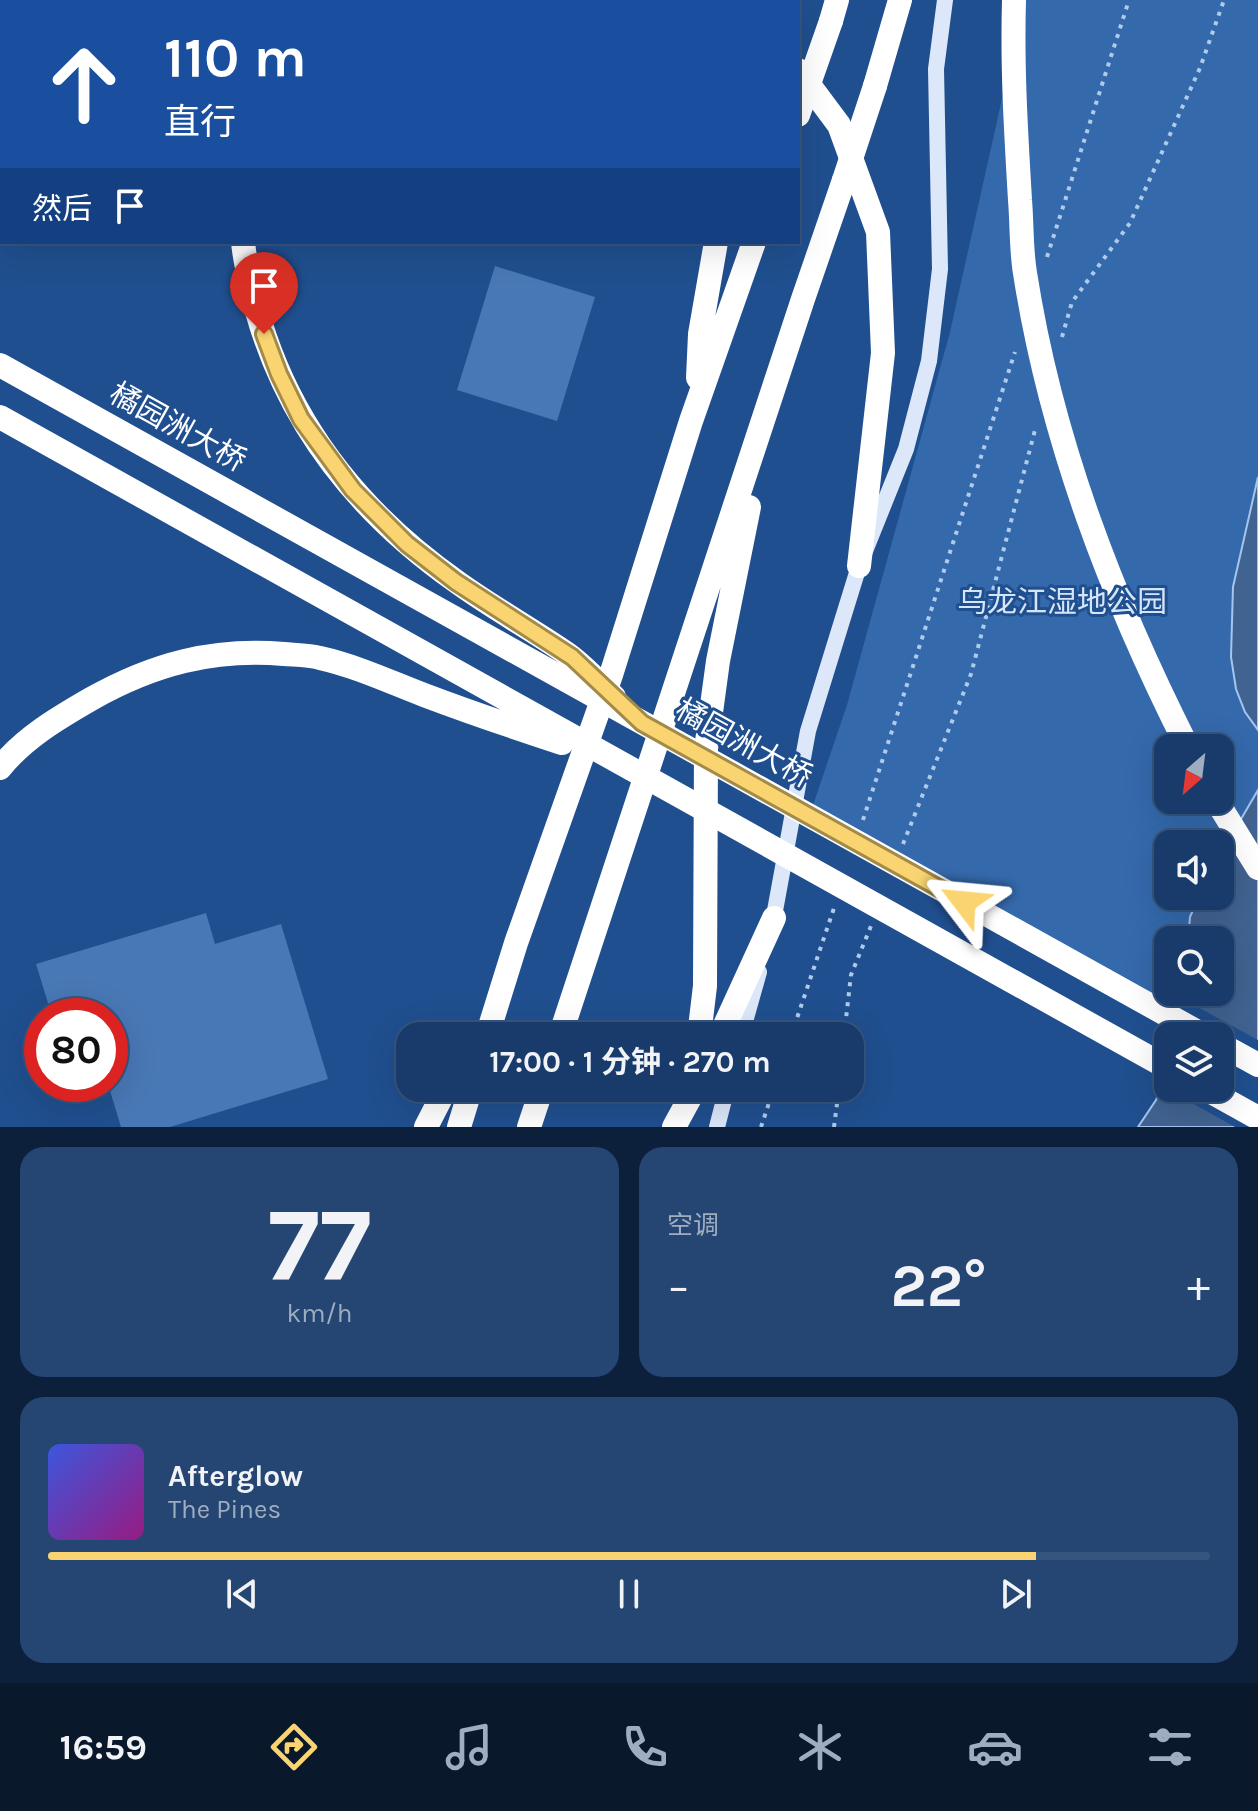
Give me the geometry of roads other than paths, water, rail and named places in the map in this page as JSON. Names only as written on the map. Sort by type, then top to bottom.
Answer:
[{"type":"highway","points":[[565,1022],[875,86],[900,0]]},
{"type":"highway","points":[[1014,0],[1014,111],[1024,268],[1044,373],[1076,485],[1096,541],[1156,684],[1181,734]]},
{"type":"highway","points":[[800,109],[834,11]]},
{"type":"highway","points":[[800,73],[839,125],[878,232],[883,353],[859,566]]},
{"type":"highway","points":[[243,244],[260,322],[279,374],[301,419],[353,490],[407,544],[456,582],[572,657],[642,723]]},
{"type":"highway","points":[[691,421],[700,334],[716,244]]},
{"type":"highway","points":[[491,1022],[516,943],[611,675],[691,421],[753,244]]},
{"type":"highway","points":[[701,1022],[705,986],[706,749],[718,661],[749,506],[803,299]]},
{"type":"highway","name":"橘园洲大桥","points":[[0,365],[1180,1022]]},
{"type":"highway","points":[[0,417],[1154,1060]]},
{"type":"highway","points":[[0,768],[9,756],[37,733],[109,689],[140,675],[175,663],[218,654],[265,653],[319,657],[621,763]]},
{"type":"highway","points":[[1225,814],[1258,868]]},
{"type":"highway","points":[[726,1022],[774,918]]},
{"type":"highway","points":[[479,1022],[516,943]]},
{"type":"highway","points":[[1234,1052],[1258,1065]]},
{"type":"highway","points":[[426,1127],[439,1102]]},
{"type":"highway","points":[[459,1127],[467,1102]]},
{"type":"highway","points":[[529,1127],[537,1102]]},
{"type":"highway","points":[[674,1127],[687,1102]]},
{"type":"highway","points":[[1229,1102],[1258,1118]]},
{"type":"main road","points":[[745,1022],[774,918],[808,731],[859,566],[906,449],[929,361],[940,269],[936,69],[945,0]]},
{"type":"main road","points":[[717,1127],[723,1102]]},
{"type":"park label","name":"乌龙江湿地公园","points":[[1062,602]]}]
